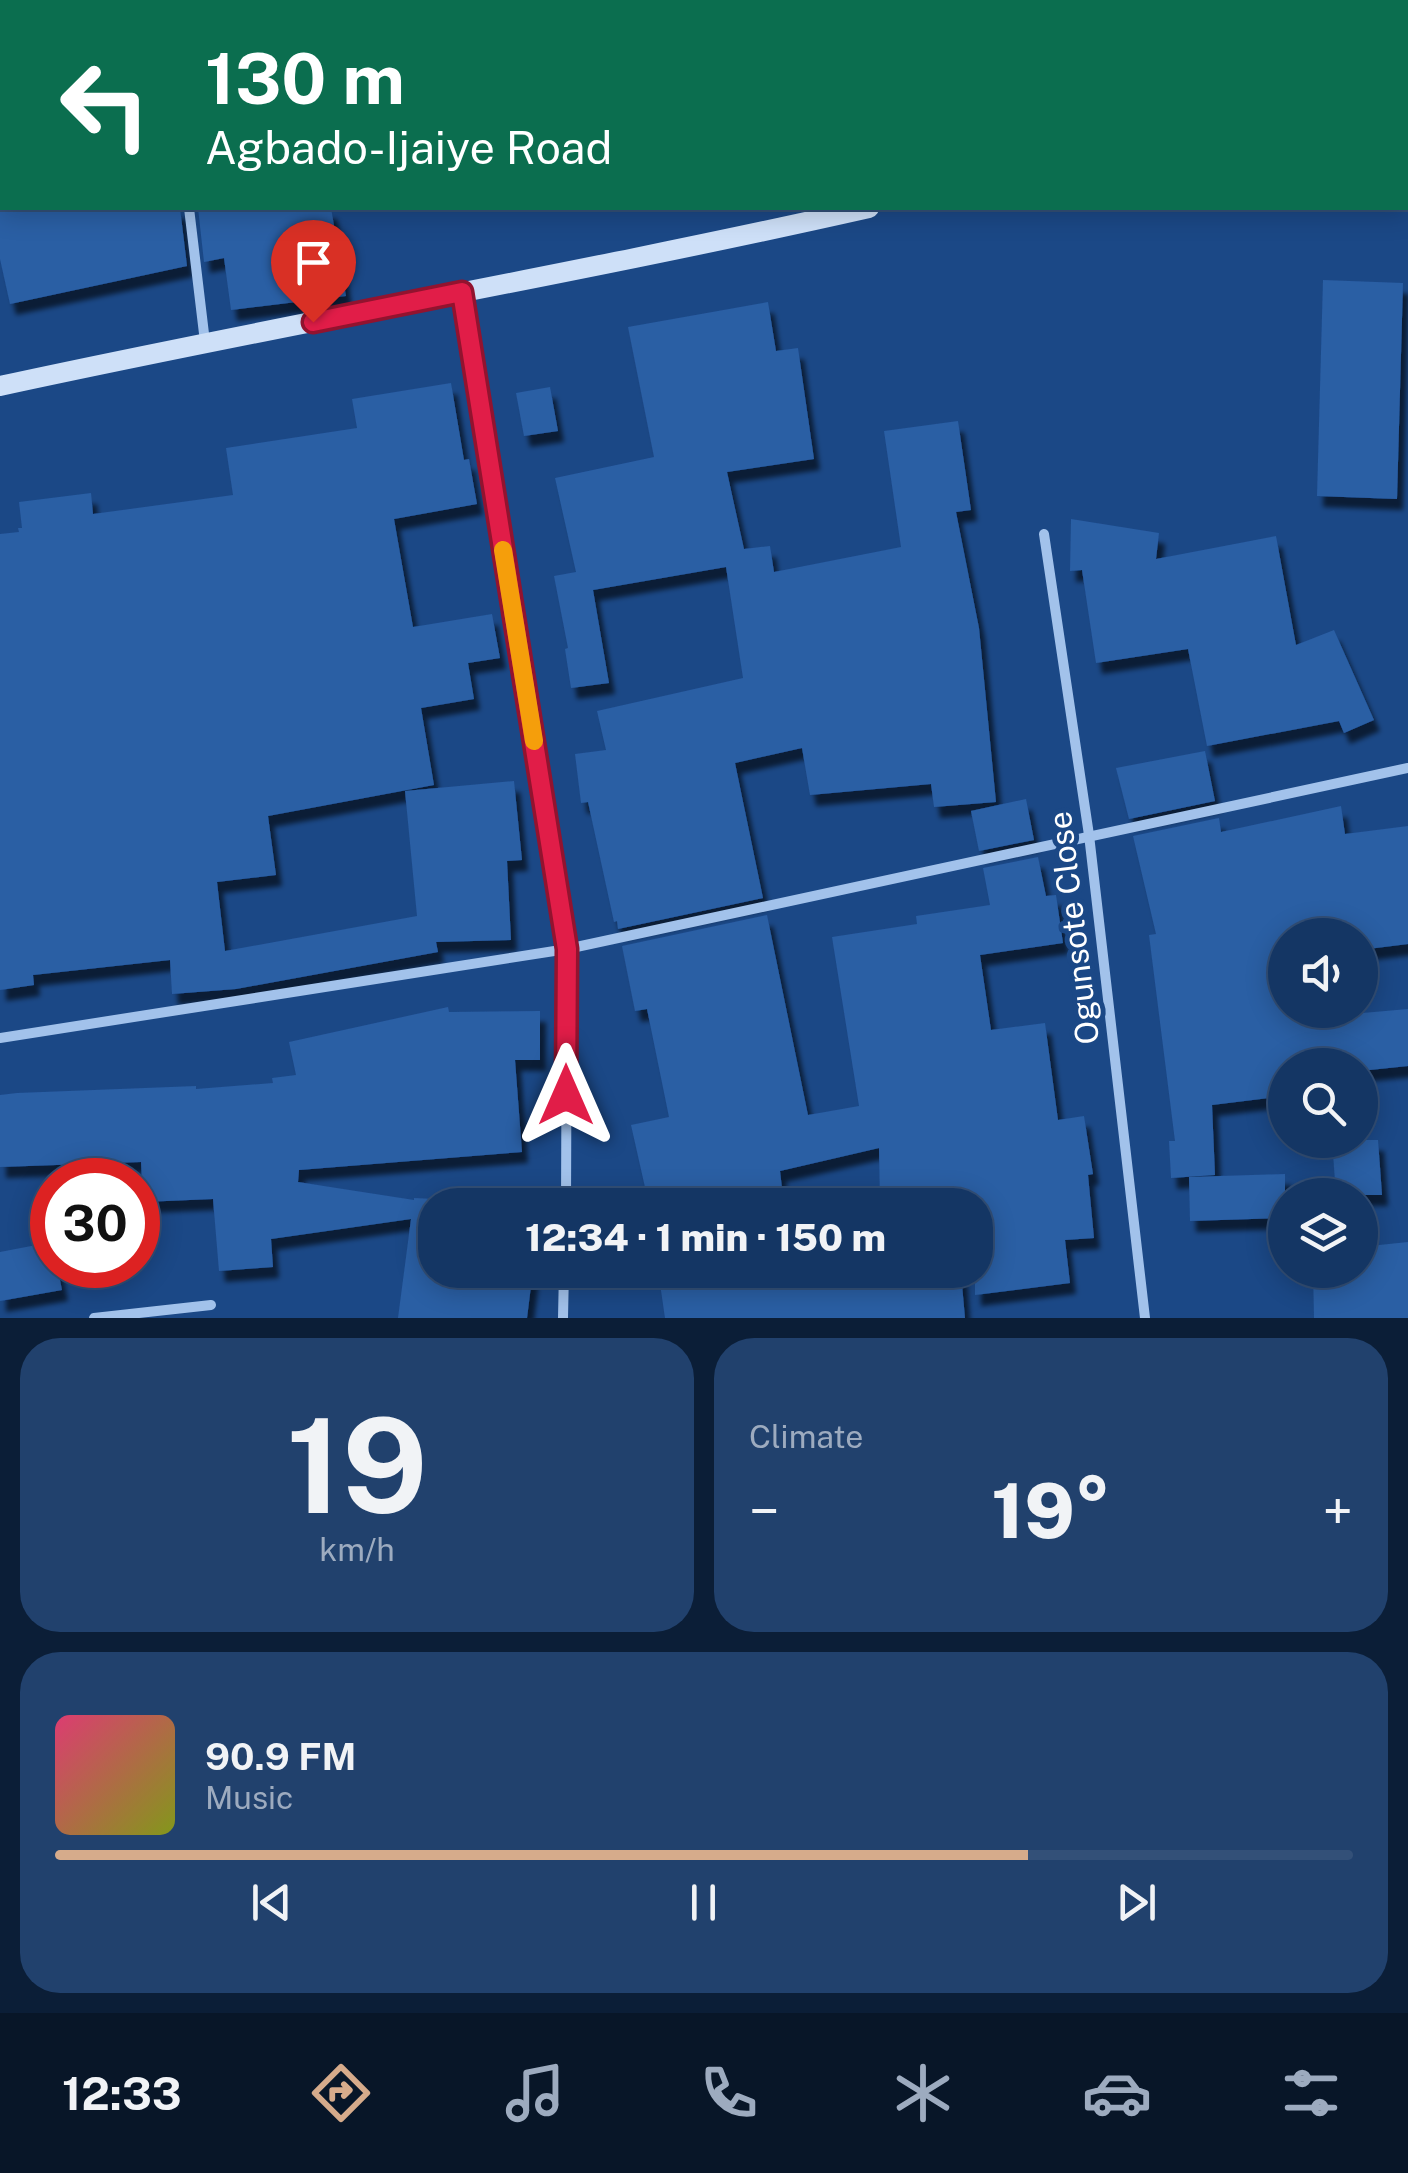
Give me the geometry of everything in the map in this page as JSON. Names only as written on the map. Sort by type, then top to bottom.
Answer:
[{"type":"street","points":[[190,210],[205,342]]},
{"type":"street","points":[[0,386],[859,210]]},
{"type":"street","points":[[462,292],[567,949],[566,1188]]},
{"type":"street","name":"Ogunsote Close","points":[[1044,534],[1089,835],[1145,1318]]},
{"type":"street","points":[[0,1038],[567,949],[1408,768]]},
{"type":"street","points":[[563,1318],[564,1288]]},
{"type":"street","points":[[94,1318],[211,1305]]},
{"type":"building","points":[[0,210],[180,210],[187,266],[10,304],[0,259]]},
{"type":"building","points":[[198,210],[331,210],[346,296],[231,310],[224,258],[204,262]]},
{"type":"building","points":[[1323,280],[1403,283],[1397,499],[1317,496]]},
{"type":"building","points":[[768,302],[776,351],[798,348],[814,459],[727,472],[744,549],[770,546],[774,572],[901,547],[884,431],[958,421],[971,510],[956,512],[979,628],[996,802],[934,807],[931,784],[810,795],[802,748],[735,763],[763,898],[618,929],[588,802],[581,803],[575,754],[606,750],[597,711],[743,678],[726,567],[593,590],[609,683],[571,688],[565,649],[568,648],[554,576],[576,572],[555,478],[654,457],[628,327]]},
{"type":"building","points":[[451,383],[464,460],[469,459],[477,504],[394,519],[413,627],[492,614],[500,658],[468,663],[474,699],[421,708],[434,785],[268,816],[276,875],[217,882],[225,951],[417,916],[405,791],[514,781],[522,860],[507,861],[511,940],[436,942],[438,952],[236,989],[172,994],[170,960],[33,975],[34,985],[0,990],[0,534],[19,532],[18,528],[22,528],[19,502],[91,493],[93,514],[233,495],[226,448],[357,428],[352,399]]},
{"type":"building","points":[[550,387],[558,431],[524,436],[516,393]]},
{"type":"building","points":[[1071,519],[1159,533],[1156,559],[1276,536],[1296,645],[1334,630],[1374,720],[1344,733],[1339,721],[1207,746],[1188,649],[1096,663],[1082,570],[1070,571]]},
{"type":"building","points":[[1205,751],[1215,801],[1129,819],[1116,768]]},
{"type":"building","points":[[1026,799],[1034,840],[979,851],[971,811]]},
{"type":"building","points":[[1341,806],[1345,834],[1408,826],[1408,944],[1378,948],[1378,918],[1268,918],[1268,1028],[1378,1028],[1378,1012],[1408,1009],[1408,1066],[1378,1069],[1378,1048],[1268,1048],[1268,1098],[1212,1105],[1215,1175],[1171,1178],[1169,1141],[1175,1141],[1149,935],[1156,934],[1133,836],[1219,818],[1221,832]]},
{"type":"building","points":[[1038,857],[1046,896],[1056,895],[1063,943],[980,955],[991,1030],[1045,1023],[1058,1120],[1084,1116],[1093,1174],[1088,1175],[1094,1238],[1065,1240],[1070,1283],[975,1295],[975,1288],[993,1288],[993,1188],[880,1188],[879,1148],[780,1171],[782,1188],[645,1188],[631,1125],[669,1117],[647,1009],[635,1011],[622,946],[767,915],[808,1115],[859,1106],[832,937],[917,924],[916,916],[990,905],[983,868]]},
{"type":"building","points":[[448,1007],[449,1012],[540,1011],[540,1060],[515,1060],[522,1152],[299,1170],[298,1182],[418,1198],[418,1288],[531,1288],[527,1318],[398,1318],[411,1219],[271,1239],[273,1267],[219,1271],[213,1199],[160,1201],[160,1158],[30,1158],[30,1166],[0,1167],[0,1095],[273,1083],[272,1078],[296,1075],[289,1042]]},
{"type":"building","points":[[1378,1140],[1382,1195],[1378,1195],[1378,1178],[1335,1178],[1333,1158],[1378,1158]]},
{"type":"building","points":[[1285,1174],[1285,1178],[1268,1178],[1268,1219],[1190,1221],[1189,1177]]},
{"type":"building","points":[[1408,1242],[1408,1318],[1314,1318],[1313,1288],[1378,1288],[1378,1245]]},
{"type":"building","points":[[30,1246],[30,1288],[62,1290],[0,1301],[0,1252]]},
{"type":"building","points":[[661,1288],[962,1288],[965,1318],[665,1318]]},
{"type":"slow traffic","points":[[503,550],[534,741]]},
{"type":"route","points":[[313,322],[462,292],[567,949],[566,1095]]}]
